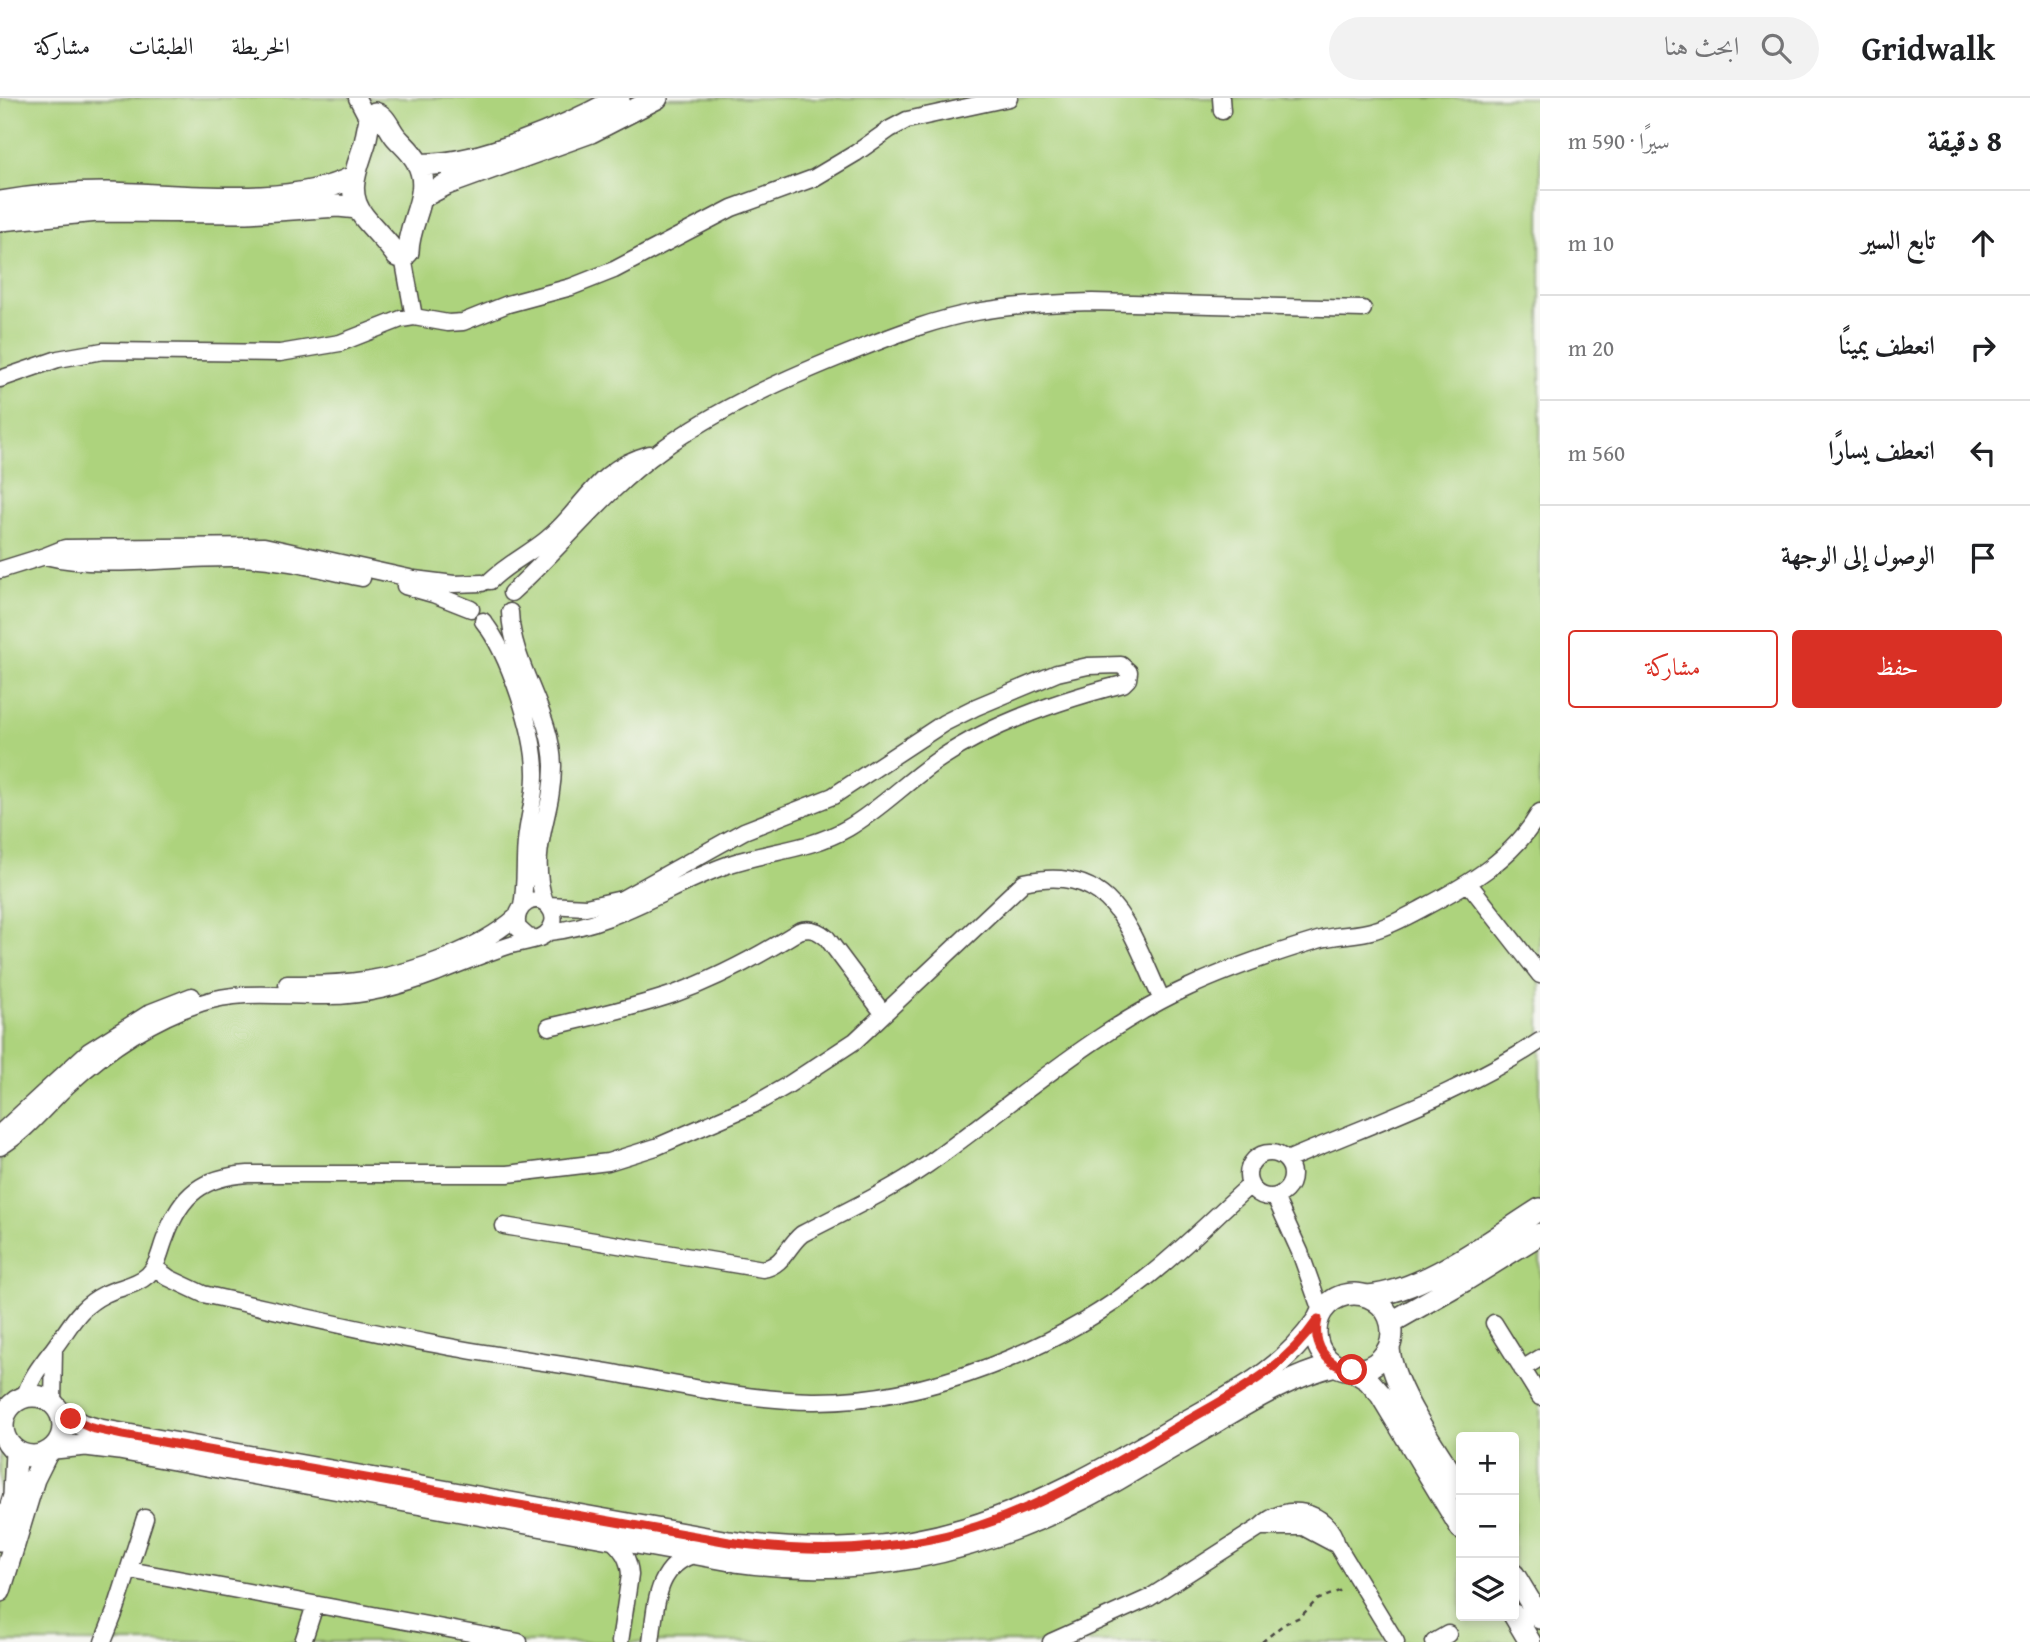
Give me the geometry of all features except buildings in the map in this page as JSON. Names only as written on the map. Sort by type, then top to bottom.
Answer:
[{"type":"street","points":[[357,98],[369,121]]},
{"type":"street","points":[[418,163],[447,163],[480,155],[570,122],[619,98]]},
{"type":"street","points":[[422,197],[447,184],[591,132],[657,98]]},
{"type":"street","points":[[0,379],[58,359],[103,351],[247,354],[304,351],[340,343],[389,323],[414,317],[448,323],[463,322],[508,304],[582,283],[614,270],[732,208],[814,177],[907,120],[1009,98]]},
{"type":"street","points":[[375,113],[380,114],[418,163],[423,179],[422,197],[410,230],[408,252],[403,257],[397,256],[358,208],[352,188],[369,121],[375,113]]},
{"type":"street","points":[[0,202],[81,194],[278,195],[325,188],[353,177]]},
{"type":"street","points":[[0,220],[98,211],[202,213],[338,206],[358,208]]},
{"type":"street","points":[[403,257],[414,317]]},
{"type":"street","points":[[471,609],[473,591],[546,540],[590,501],[659,451],[722,412],[809,370],[929,324],[974,312],[1013,306],[1092,302],[1363,309]]},
{"type":"street","points":[[511,593],[558,548],[590,501]]},
{"type":"street","points":[[0,570],[45,556],[79,562],[263,559],[396,580],[502,583],[511,593],[513,633],[545,723],[551,751],[551,791],[538,852],[539,880],[546,904],[553,916],[552,927],[542,935],[522,933],[518,928],[525,885],[526,840],[534,794],[534,752],[527,720],[501,650],[484,621],[471,609],[396,580]]},
{"type":"street","points":[[484,621],[496,622],[510,612]]},
{"type":"street","points":[[0,1133],[89,1051],[133,1022],[169,1004],[207,991],[250,985],[344,984],[381,979],[425,966],[474,946],[497,933],[533,901],[546,904],[596,905],[633,894],[744,831],[833,796],[944,723],[1042,679],[1097,665],[1121,665],[1129,672],[1128,679],[1123,684],[1025,716],[966,743],[922,771],[863,819],[823,840],[801,848],[741,860],[617,915],[581,927],[542,935],[420,979],[373,992],[327,996],[241,995],[187,1008],[145,1029],[106,1054],[68,1085],[19,1134],[0,1147]]},
{"type":"street","points":[[504,1226],[770,1268],[781,1261],[792,1243],[802,1234],[878,1195],[925,1166],[1088,1047],[1162,1000],[1220,974],[1321,939],[1379,929],[1469,884],[1523,837],[1540,812]]},
{"type":"street","points":[[24,1398],[33,1374],[66,1328],[85,1307],[105,1294],[136,1283],[154,1267],[181,1206],[191,1193],[216,1178],[248,1174],[508,1174],[608,1162],[689,1135],[753,1105],[844,1049],[1024,882],[1050,878],[1074,880],[1090,886],[1115,906],[1162,1000]]},
{"type":"street","points":[[1469,884],[1540,975]]},
{"type":"street","points":[[549,1027],[676,993],[740,965],[799,931],[809,929],[816,930],[827,938],[883,1013]]},
{"type":"street","points":[[1287,1160],[1495,1070],[1540,1041]]},
{"type":"street","points":[[1267,1152],[1275,1152],[1287,1160],[1291,1166],[1292,1181],[1286,1191],[1275,1197],[1258,1194],[1250,1185],[1248,1171],[1254,1158],[1267,1152]]},
{"type":"street","points":[[154,1267],[203,1294],[433,1344],[757,1397],[843,1400],[905,1391],[970,1372],[1032,1348],[1117,1300],[1144,1280],[1250,1185]]},
{"type":"street","points":[[1275,1197],[1300,1252],[1320,1315],[1316,1337],[1322,1353],[1368,1380],[1381,1395],[1456,1520]]},
{"type":"street","points":[[1367,1296],[1391,1293],[1412,1285],[1454,1263],[1540,1209]]},
{"type":"street","points":[[1392,1322],[1540,1234]]},
{"type":"street","points":[[1389,1349],[1377,1362],[1361,1370],[1344,1368],[1293,1379],[1088,1496],[1014,1530],[956,1549],[897,1562],[841,1568],[761,1565],[120,1449],[86,1445],[31,1457],[16,1451],[5,1438],[3,1422],[10,1407],[24,1398],[39,1397],[82,1424],[112,1433],[729,1542],[788,1549],[858,1549],[905,1544],[958,1532],[1008,1515],[1077,1483],[1262,1377],[1294,1350],[1334,1299],[1359,1294],[1383,1306],[1392,1322],[1389,1349],[1391,1367],[1399,1386],[1456,1481]]},
{"type":"street","points":[[1494,1323],[1540,1397]]},
{"type":"street","points":[[0,1591],[34,1479],[63,1435],[64,1427],[56,1407],[54,1348]]},
{"type":"street","points":[[1522,1369],[1540,1358]]},
{"type":"street","points":[[0,1540],[14,1496],[16,1451]]},
{"type":"street","points":[[103,1642],[145,1518]]},
{"type":"street","points":[[1051,1642],[1149,1598],[1260,1527],[1303,1527],[1337,1545],[1396,1642]]},
{"type":"street","points":[[610,1538],[622,1550],[629,1566],[629,1589],[620,1642]]},
{"type":"street","points":[[651,1642],[658,1594],[665,1575],[679,1561],[698,1554]]},
{"type":"street","points":[[129,1570],[511,1641]]},
{"type":"street","points":[[1519,1583],[1540,1618]]},
{"type":"street","points":[[303,1642],[315,1605]]},
{"type":"street","points":[[1518,1621],[1530,1642]]},
{"type":"path","points":[[1262,1642],[1284,1625],[1300,1617],[1317,1600],[1360,1583]]},
{"type":"green space","points":[[0,98],[1540,98],[1540,1642],[0,1642]]},
{"type":"route","points":[[71,1419],[91,1428],[123,1435],[729,1542],[788,1549],[848,1550],[905,1544],[958,1532],[1008,1515],[1077,1483],[1262,1377],[1294,1350],[1318,1319],[1316,1337],[1322,1353],[1335,1365],[1352,1370]]}]
